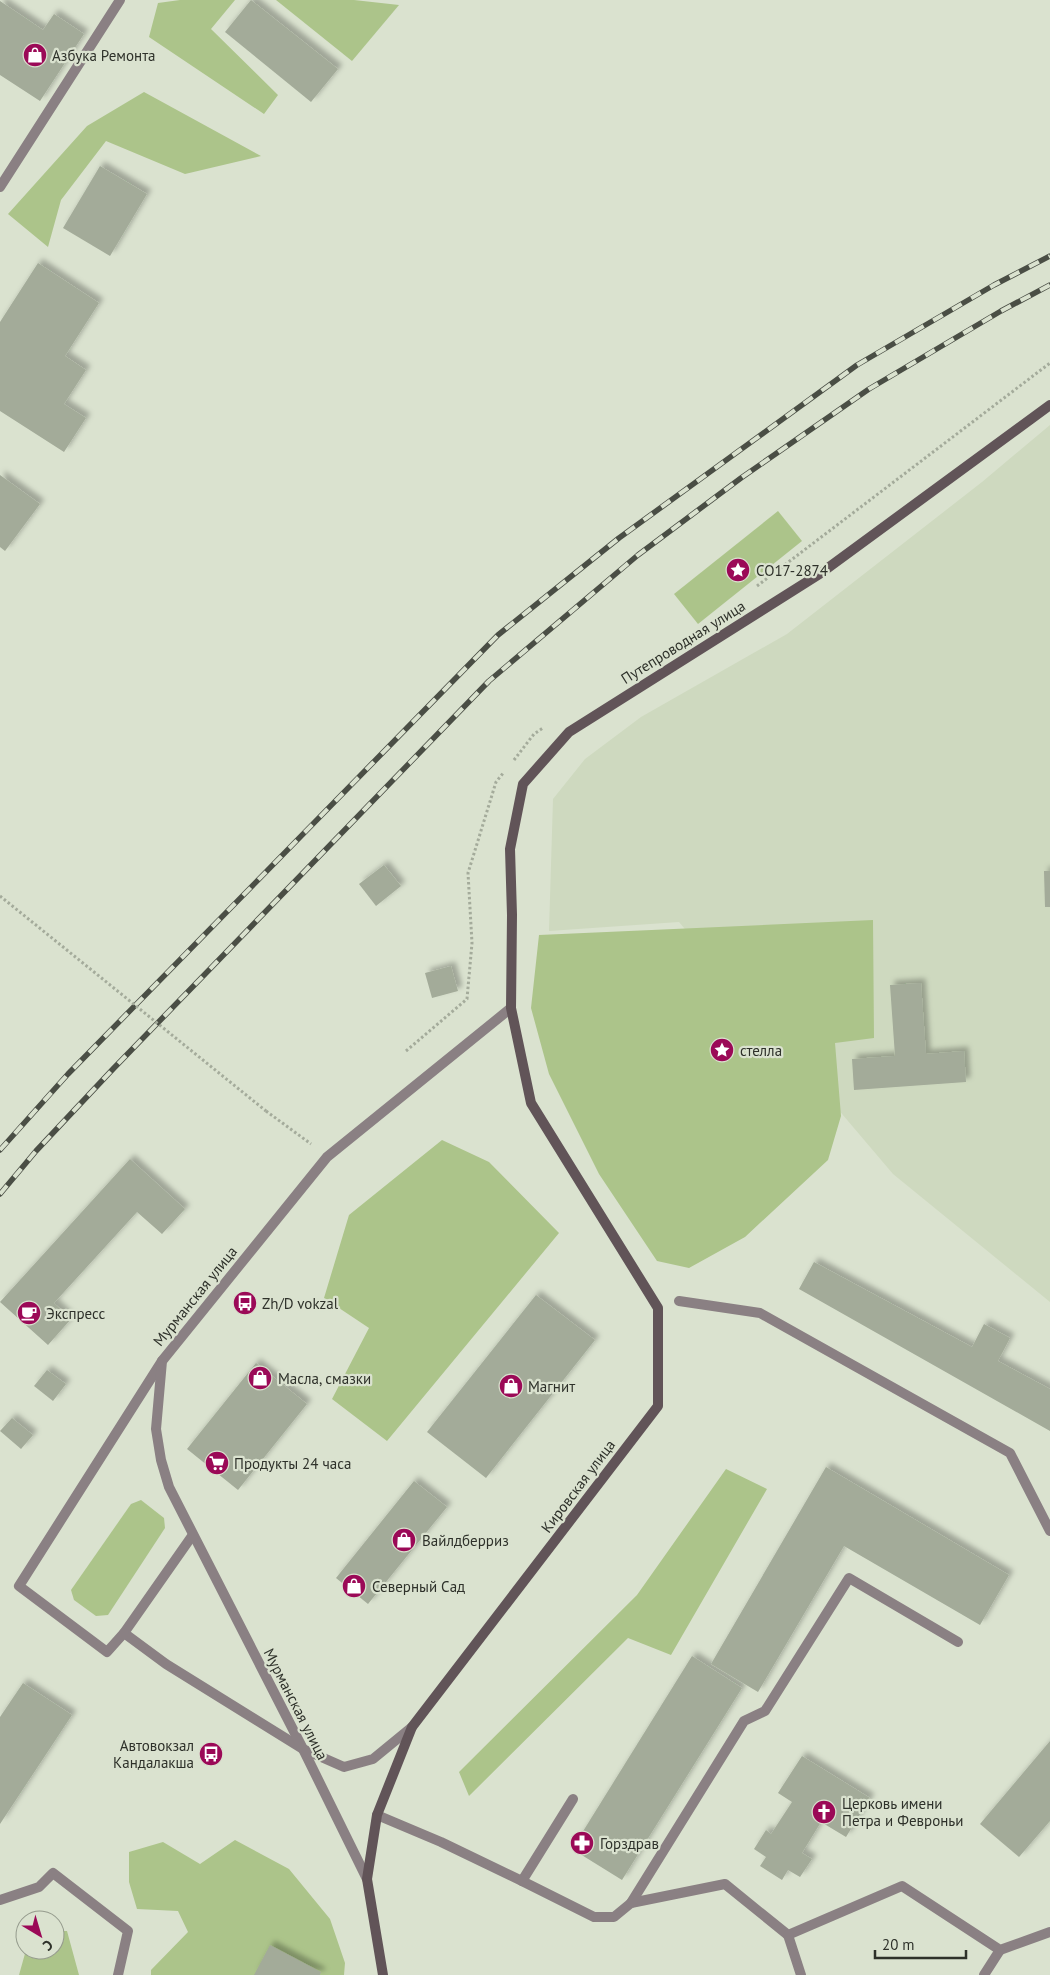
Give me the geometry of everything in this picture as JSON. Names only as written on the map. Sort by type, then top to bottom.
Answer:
[{"type":"main road","name":"Путепроводная улица","points":[[511,1008],[512,915],[510,849],[523,784],[568,732],[821,573],[1050,405]]},
{"type":"main road","name":"Кировская улица","points":[[383,1975],[367,1879],[377,1815],[412,1727],[658,1406],[658,1308],[531,1103],[511,1008]]},
{"type":"street","points":[[0,187],[119,1]]},
{"type":"street","name":"Мурманская улица","points":[[367,1879],[303,1749],[192,1536],[169,1487],[161,1460],[156,1429],[162,1361],[327,1157],[511,1008]]},
{"type":"street","points":[[679,1301],[760,1313],[1010,1453],[1050,1531]]},
{"type":"street","points":[[162,1361],[19,1586],[107,1652],[124,1633],[192,1536]]},
{"type":"street","points":[[377,1815],[441,1842],[594,1917],[614,1917],[631,1903],[744,1721],[765,1711],[849,1578],[958,1642]]},
{"type":"street","points":[[124,1633],[166,1664],[303,1749],[344,1766],[373,1759],[412,1727]]},
{"type":"street","points":[[522,1881],[573,1799]]},
{"type":"street","points":[[0,1900],[39,1886],[53,1873],[128,1931],[118,1975]]},
{"type":"street","points":[[631,1903],[725,1884],[788,1936],[801,1975]]},
{"type":"street","points":[[788,1936],[902,1886],[1000,1950]]},
{"type":"street","points":[[984,1975],[1000,1950],[1050,1932]]},
{"type":"path","points":[[0,896],[294,1131]]},
{"type":"shaded area","points":[[1050,425],[1050,1302],[893,1174],[679,922],[549,931],[553,799],[585,759],[641,717],[787,634],[982,482]]},
{"type":"green space","points":[[180,0],[235,0],[211,29],[278,95],[264,114],[149,37],[158,3]]},
{"type":"green space","points":[[276,0],[354,0],[399,5],[352,61]]},
{"type":"green space","points":[[144,92],[261,156],[185,174],[106,141],[61,200],[48,247],[8,214],[87,126]]},
{"type":"green space","points":[[778,511],[802,541],[698,624],[674,594]]},
{"type":"green space","points":[[873,920],[874,1038],[835,1043],[841,1116],[828,1160],[745,1237],[689,1268],[657,1261],[599,1174],[549,1074],[531,1008],[539,935]]},
{"type":"green space","points":[[442,1140],[489,1162],[559,1233],[387,1441],[332,1399],[369,1328],[324,1298],[349,1215]]},
{"type":"green space","points":[[726,1469],[767,1489],[671,1655],[628,1638],[469,1796],[459,1772],[637,1595]]},
{"type":"green space","points":[[141,1500],[164,1518],[165,1528],[108,1615],[96,1616],[74,1600],[71,1590],[131,1504]]},
{"type":"green space","points":[[235,1840],[289,1869],[330,1919],[345,1963],[344,1975],[151,1975],[151,1970],[188,1932],[178,1911],[137,1909],[129,1882],[129,1852],[163,1842],[200,1864]]},
{"type":"green space","points":[[65,1931],[67,1931],[79,1975],[19,1975],[23,1960],[65,1960]]},
{"type":"building","points":[[251,0],[338,69],[311,102],[225,32]]},
{"type":"building","name":"Азбука Ремонта","points":[[0,1],[43,30],[54,14],[84,34],[40,101],[0,75]]},
{"type":"building","points":[[100,166],[147,194],[110,256],[63,228]]},
{"type":"building","points":[[38,263],[99,303],[65,356],[86,370],[64,404],[86,418],[64,452],[0,411],[0,322]]},
{"type":"building","points":[[0,475],[40,504],[5,551],[0,547]]},
{"type":"building","points":[[384,865],[401,886],[376,906],[359,884]]},
{"type":"building","points":[[1044,871],[1050,871],[1050,907],[1045,907]]},
{"type":"building","points":[[451,966],[458,991],[432,998],[425,973]]},
{"type":"building","points":[[921,983],[926,1054],[964,1051],[966,1082],[854,1090],[852,1059],[895,1056],[890,985]]},
{"type":"building","points":[[130,1159],[185,1209],[162,1234],[137,1212],[54,1303],[71,1319],[48,1345],[0,1302]]},
{"type":"building","points":[[814,1262],[972,1347],[984,1324],[1010,1338],[998,1361],[1050,1389],[1050,1431],[799,1289]]},
{"type":"building","name":"Магнит","points":[[536,1295],[595,1340],[486,1478],[427,1432]]},
{"type":"building","points":[[256,1363],[307,1404],[238,1490],[187,1449]]},
{"type":"building","points":[[47,1370],[66,1384],[53,1401],[34,1386]]},
{"type":"building","points":[[12,1418],[33,1435],[21,1449],[0,1431]]},
{"type":"building","points":[[826,1467],[1009,1575],[980,1625],[844,1546],[758,1692],[711,1664]]},
{"type":"building","points":[[414,1481],[447,1507],[368,1604],[336,1578]]},
{"type":"building","points":[[692,1656],[742,1688],[622,1880],[572,1849]]},
{"type":"building","points":[[23,1683],[72,1715],[0,1824],[0,1717]]},
{"type":"building","points":[[1050,1741],[1050,1821],[1019,1857],[980,1824]]},
{"type":"building","name":"Церковь имени Петра и Февроньи","points":[[802,1756],[870,1798],[846,1837],[821,1822],[802,1853],[812,1859],[800,1877],[788,1870],[782,1880],[760,1866],[766,1857],[754,1849],[766,1830],[771,1834],[792,1802],[778,1793]]},
{"type":"building","points":[[270,1945],[321,1972],[320,1975],[254,1975]]},
{"type":"railway","points":[[0,1150],[68,1074],[498,635],[619,538],[857,365],[994,285],[1050,256]]},
{"type":"railway","points":[[0,1194],[36,1151],[113,1069],[489,681],[638,555],[741,478],[869,389],[1001,311],[1050,285]]},
{"type":"place","name":"Азбука Ремонта","points":[[35,55]]},
{"type":"place","name":"СО17-2874","points":[[738,570]]},
{"type":"place","name":"стелла","points":[[722,1050]]},
{"type":"place","name":"Zh/D vokzal","points":[[245,1303]]},
{"type":"place","name":"Экспресс","points":[[29,1313]]},
{"type":"place","name":"Масла, смазки","points":[[260,1378]]},
{"type":"place","name":"Магнит","points":[[511,1386]]},
{"type":"place","name":"Продукты 24 часа","points":[[217,1463]]},
{"type":"place","name":"Вайлдберриз","points":[[404,1540]]},
{"type":"place","name":"Северный Сад","points":[[354,1586]]},
{"type":"place","name":"Автовокзал Кандалакша","points":[[211,1754]]},
{"type":"place","name":"Церковь имени Петра и Февроньи","points":[[824,1812]]},
{"type":"place","name":"Горздрав","points":[[582,1843]]}]
